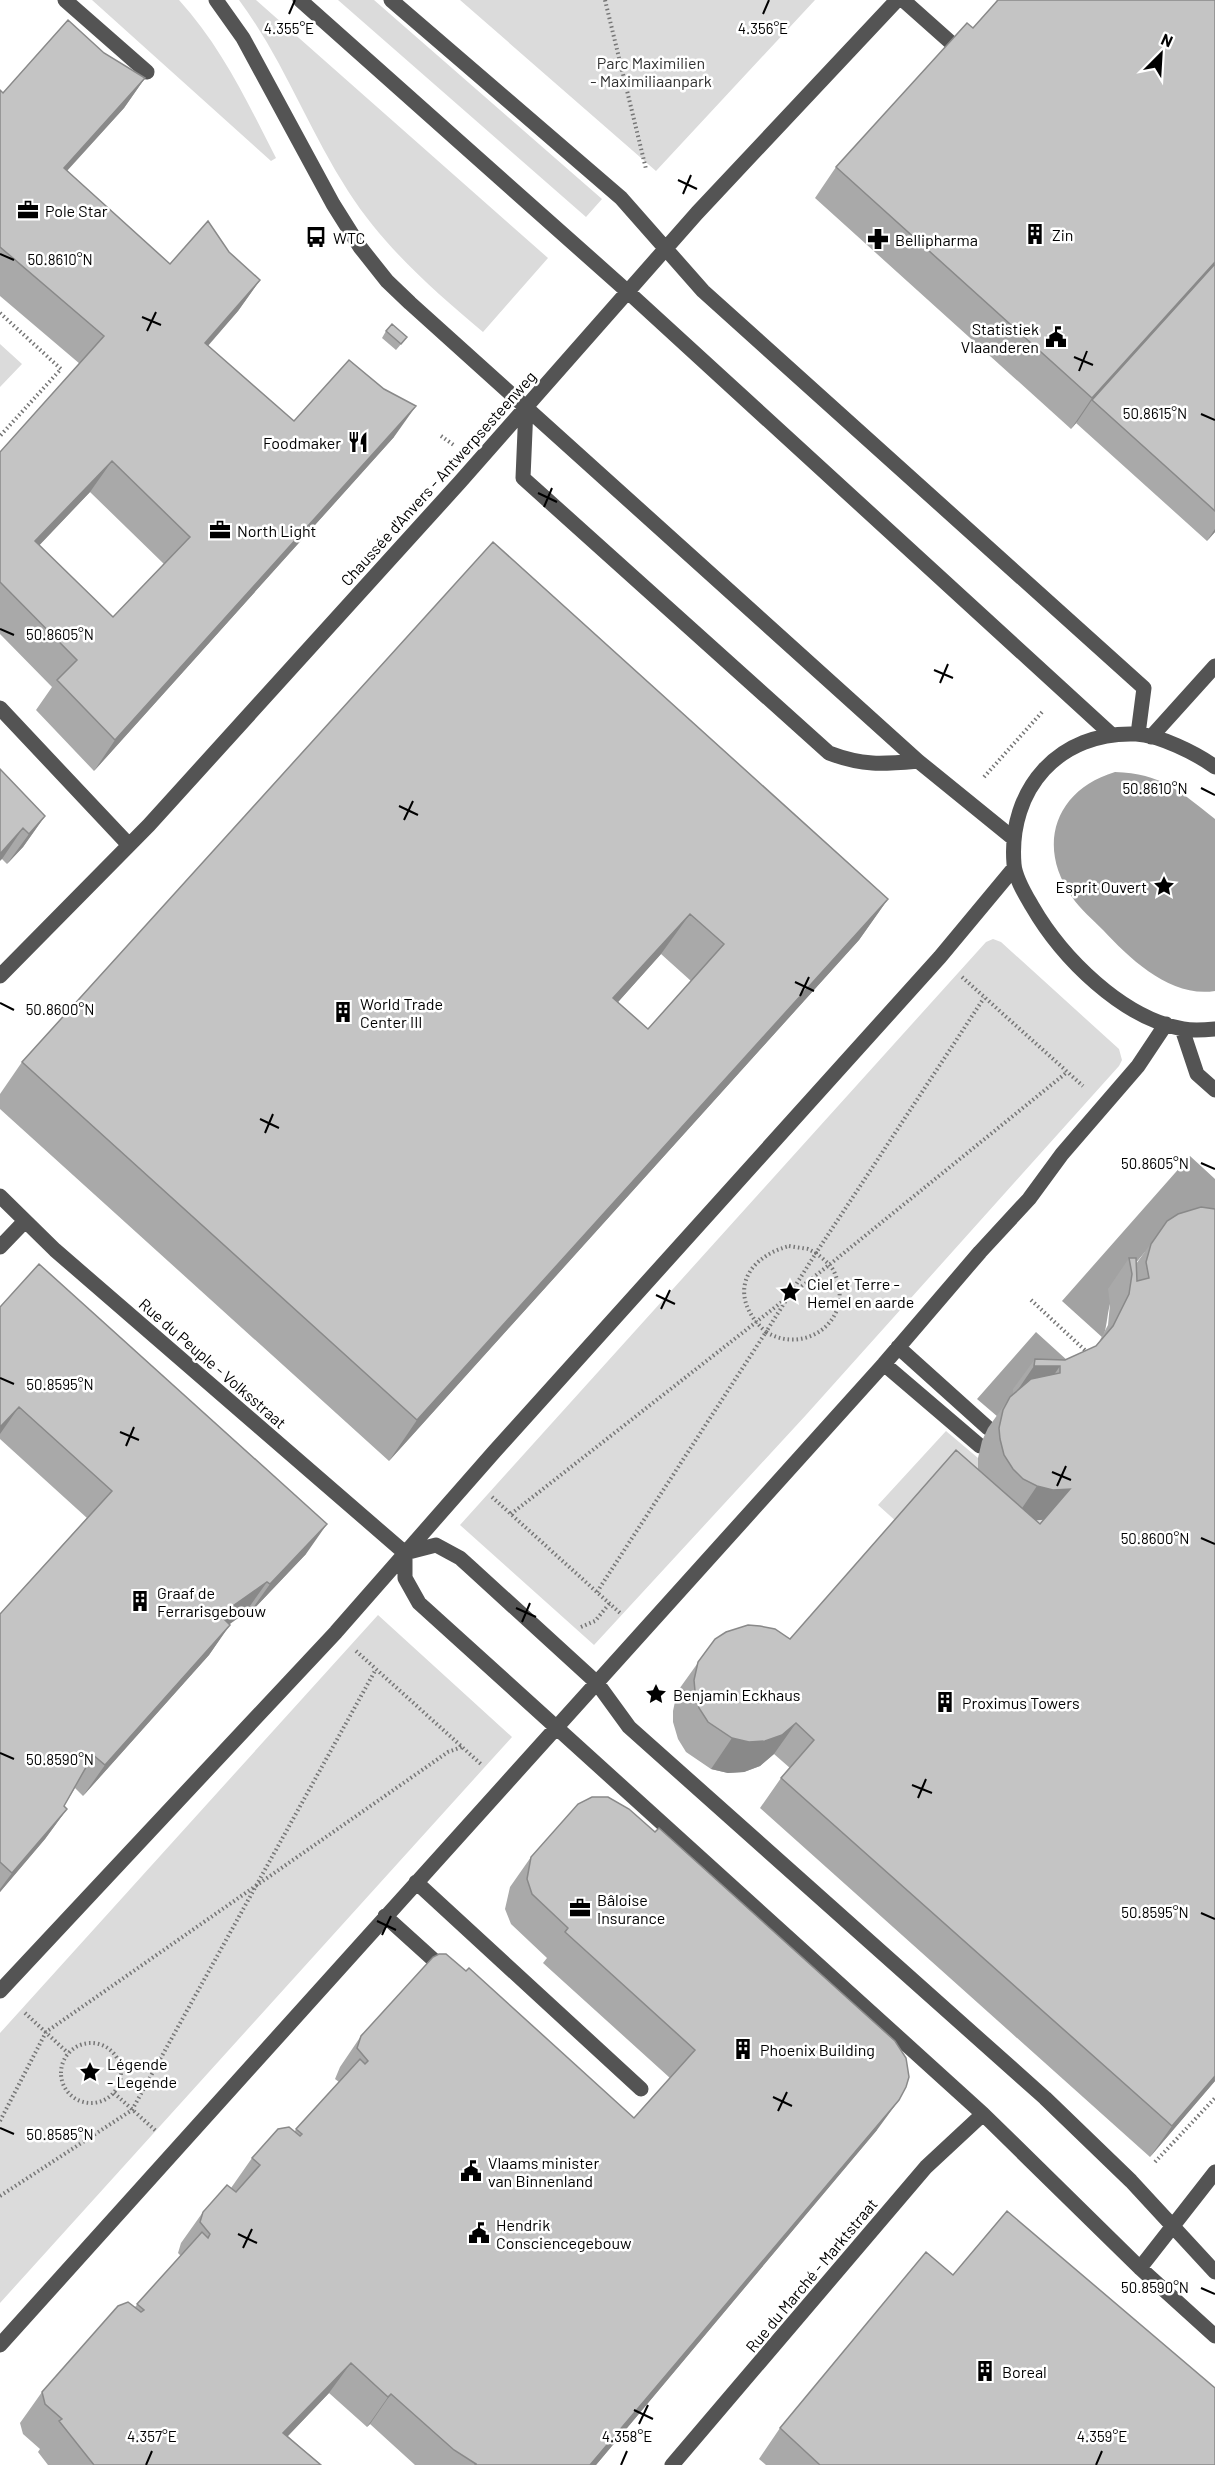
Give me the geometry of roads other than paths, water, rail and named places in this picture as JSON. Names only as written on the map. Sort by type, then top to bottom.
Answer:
[{"type":"street","points":[[65,0],[147,72]]},
{"type":"street","points":[[216,0],[243,38],[333,204],[360,248],[387,280],[918,761],[1014,839]]},
{"type":"street","points":[[300,0],[628,292],[1112,735]]},
{"type":"street","points":[[391,0],[621,198],[703,291],[1144,688],[1144,735]]},
{"type":"street","name":"Chaussée d'Anvers - Antwerpsesteenweg","points":[[0,976],[129,845],[666,249],[897,0]]},
{"type":"street","points":[[903,0],[957,48]]},
{"type":"street","points":[[526,407],[523,478],[532,487],[829,753],[851,762],[880,764],[918,761]]},
{"type":"street","points":[[1144,735],[1215,666]]},
{"type":"street","points":[[0,708],[129,845]]},
{"type":"street","points":[[1215,767],[1182,748],[1144,735],[1112,735],[1077,744],[1054,759],[1036,780],[1022,802],[1014,839],[1014,868],[1039,918],[1073,962],[1116,998],[1166,1024],[1182,1029],[1215,1029]]},
{"type":"street","points":[[0,1991],[336,1632],[940,957],[1014,868]]},
{"type":"street","points":[[0,2345],[884,1364],[980,1251],[1029,1199],[1062,1154],[1138,1066],[1166,1024]]},
{"type":"street","points":[[1182,1029],[1197,1074],[1215,1090]]},
{"type":"street","name":"Rue du Peuple - Volksstraat","points":[[0,1196],[55,1250],[405,1553]]},
{"type":"street","points":[[0,1246],[25,1221]]},
{"type":"street","points":[[898,1347],[988,1428]]},
{"type":"street","points":[[884,1364],[980,1446]]},
{"type":"street","points":[[405,1553],[436,1545],[460,1558],[597,1683],[629,1727],[1045,2098],[1131,2181],[1215,2272]]},
{"type":"street","points":[[405,1553],[405,1578],[419,1603],[983,2114],[1140,2268],[1215,2336]]},
{"type":"street","points":[[416,1882],[641,2089]]},
{"type":"street","points":[[385,1916],[458,1982]]},
{"type":"street","name":"Rue du Marché - Marktstraat","points":[[672,2465],[926,2167],[983,2114]]},
{"type":"street","points":[[1140,2268],[1215,2172]]},
{"type":"place","name":"Pole Star","points":[[28,210]]},
{"type":"place","name":"Zin","points":[[1035,234]]},
{"type":"place","name":"WTC","points":[[316,237]]},
{"type":"place","name":"Bellipharma","points":[[878,239]]},
{"type":"place","name":"Statistiek Vlaanderen","points":[[1056,337]]},
{"type":"place","name":"Foodmaker","points":[[358,442]]},
{"type":"place","name":"North Light","points":[[220,530]]},
{"type":"place","name":"Esprit Ouvert","points":[[1164,886]]},
{"type":"place","name":"World Trade Center III","points":[[343,1012]]},
{"type":"place","name":"Ciel et Terre - Hemel en aarde","points":[[790,1292]]},
{"type":"place","name":"Graaf de Ferrarisgebouw","points":[[140,1601]]},
{"type":"place","name":"Benjamin Eckhaus","points":[[656,1694]]},
{"type":"place","name":"Proximus Towers","points":[[945,1702]]},
{"type":"place","name":"Bâloise Insurance","points":[[580,1908]]},
{"type":"place","name":"Phoenix Building","points":[[743,2049]]},
{"type":"place","name":"Légende - Legende","points":[[90,2072]]},
{"type":"place","name":"Vlaams minister van Binnenland","points":[[471,2171]]},
{"type":"place","name":"Hendrik Consciencegebouw","points":[[479,2233]]},
{"type":"place","name":"Boreal","points":[[985,2371]]},
{"type":"park label","name":"Parc Maximilien - Maximiliaanpark","points":[[651,71]]}]
